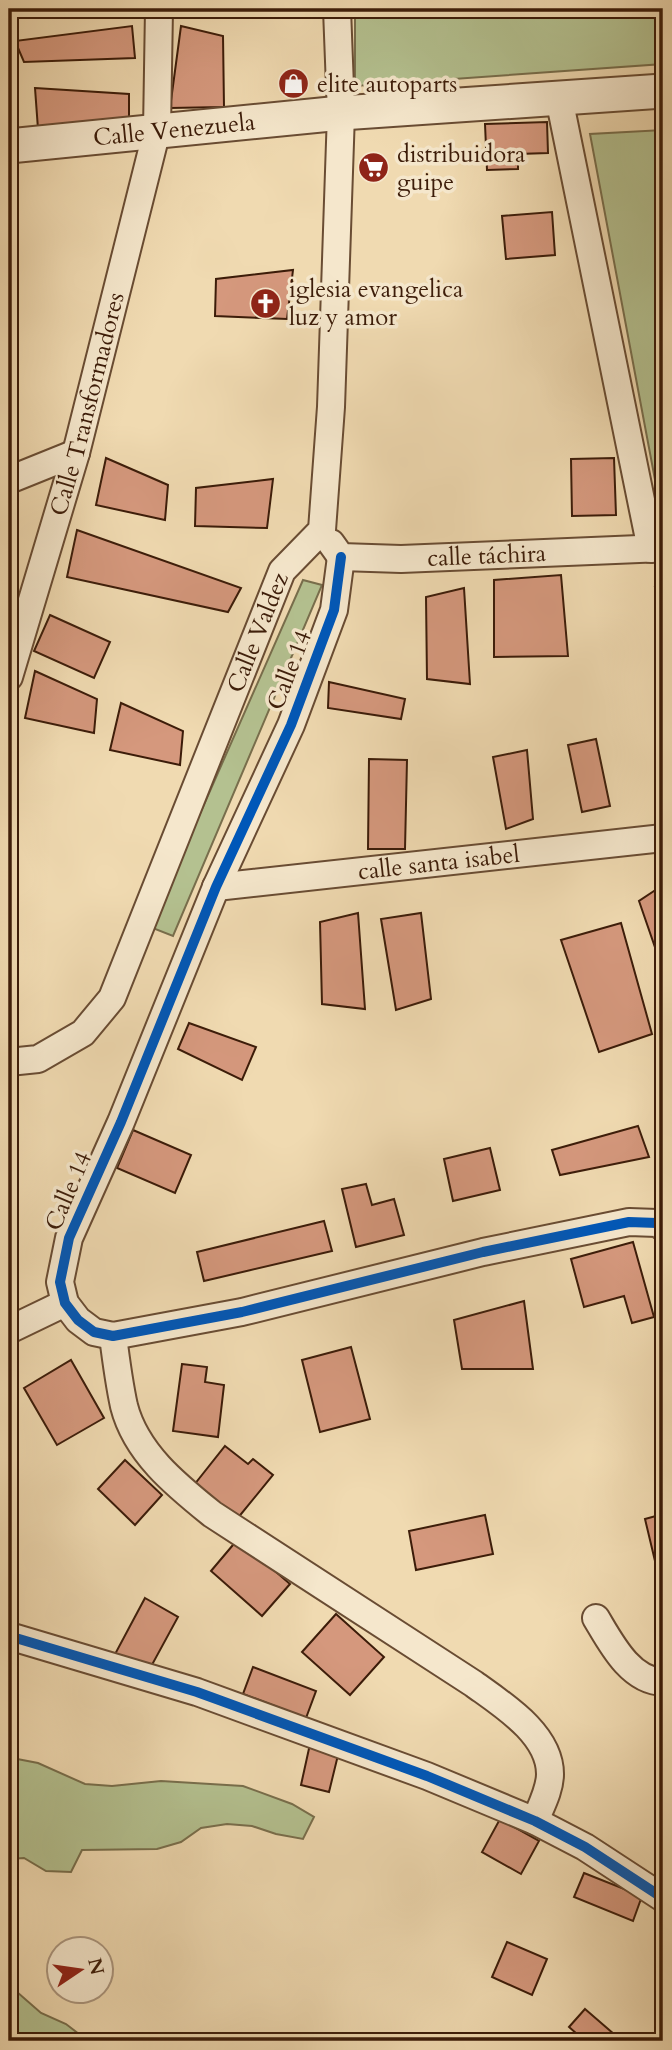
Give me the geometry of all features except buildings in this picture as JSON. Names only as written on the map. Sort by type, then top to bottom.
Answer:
[{"type":"street","name":"Calle Transformadores","points":[[9,677],[76,453],[157,130],[159,9]]},
{"type":"street","points":[[337,9],[341,113],[331,407],[323,530],[341,557]]},
{"type":"street","name":"Calle Venezuela","points":[[9,146],[341,113],[663,91]]},
{"type":"street","points":[[559,98],[657,548]]},
{"type":"street","points":[[9,480],[76,453]]},
{"type":"street","name":"Calle Valdez","points":[[9,1062],[38,1059],[83,1033],[112,998],[282,571],[323,530]]},
{"type":"street","name":"calle táchira","points":[[341,557],[401,559],[657,548]]},
{"type":"street","name":"Calle 14","points":[[65,1303],[60,1282],[69,1238],[121,1122],[216,887],[291,725],[334,610],[341,557]]},
{"type":"street","name":"calle santa isabel","points":[[216,887],[663,838]]},
{"type":"street","points":[[9,1330],[65,1303],[78,1320],[94,1332],[113,1336],[242,1312],[483,1252],[629,1222],[657,1223],[663,1227]]},
{"type":"street","points":[[113,1336],[125,1408],[133,1429],[152,1459],[185,1492],[212,1514],[474,1684],[538,1737],[545,1749],[550,1774],[546,1795],[535,1821]]},
{"type":"street","points":[[596,1618],[631,1669],[657,1682],[663,1682]]},
{"type":"street","points":[[9,1636],[197,1692],[417,1771],[535,1821],[585,1847],[663,1898]]},
{"type":"green space","points":[[355,9],[663,9],[663,64],[355,86]]},
{"type":"green space","points":[[663,130],[663,500],[659,501],[590,134]]},
{"type":"green space","points":[[303,580],[322,585],[173,936],[150,927]]},
{"type":"green space","points":[[9,1759],[38,1763],[85,1784],[112,1786],[161,1781],[243,1786],[292,1804],[314,1817],[303,1839],[252,1826],[227,1824],[201,1828],[181,1842],[157,1849],[82,1850],[71,1872],[46,1871],[24,1858],[9,1859]]},
{"type":"green space","points":[[9,1985],[41,2013],[66,2024],[88,2041],[9,2041]]},
{"type":"cycle path","points":[[341,557],[334,610],[291,725],[216,887],[121,1122],[69,1238],[60,1282],[65,1303],[78,1320],[94,1332],[113,1336],[242,1312],[483,1252],[629,1222],[657,1223],[663,1227]]},
{"type":"cycle path","points":[[9,1636],[197,1692],[427,1776],[535,1821],[585,1847],[663,1898]]},
{"type":"place","name":"elite autoparts","points":[[294,84]]},
{"type":"place","name":"distribuidora guipe","points":[[374,168]]},
{"type":"place","name":"iglesia evangelica luz y amor","points":[[266,303]]}]
